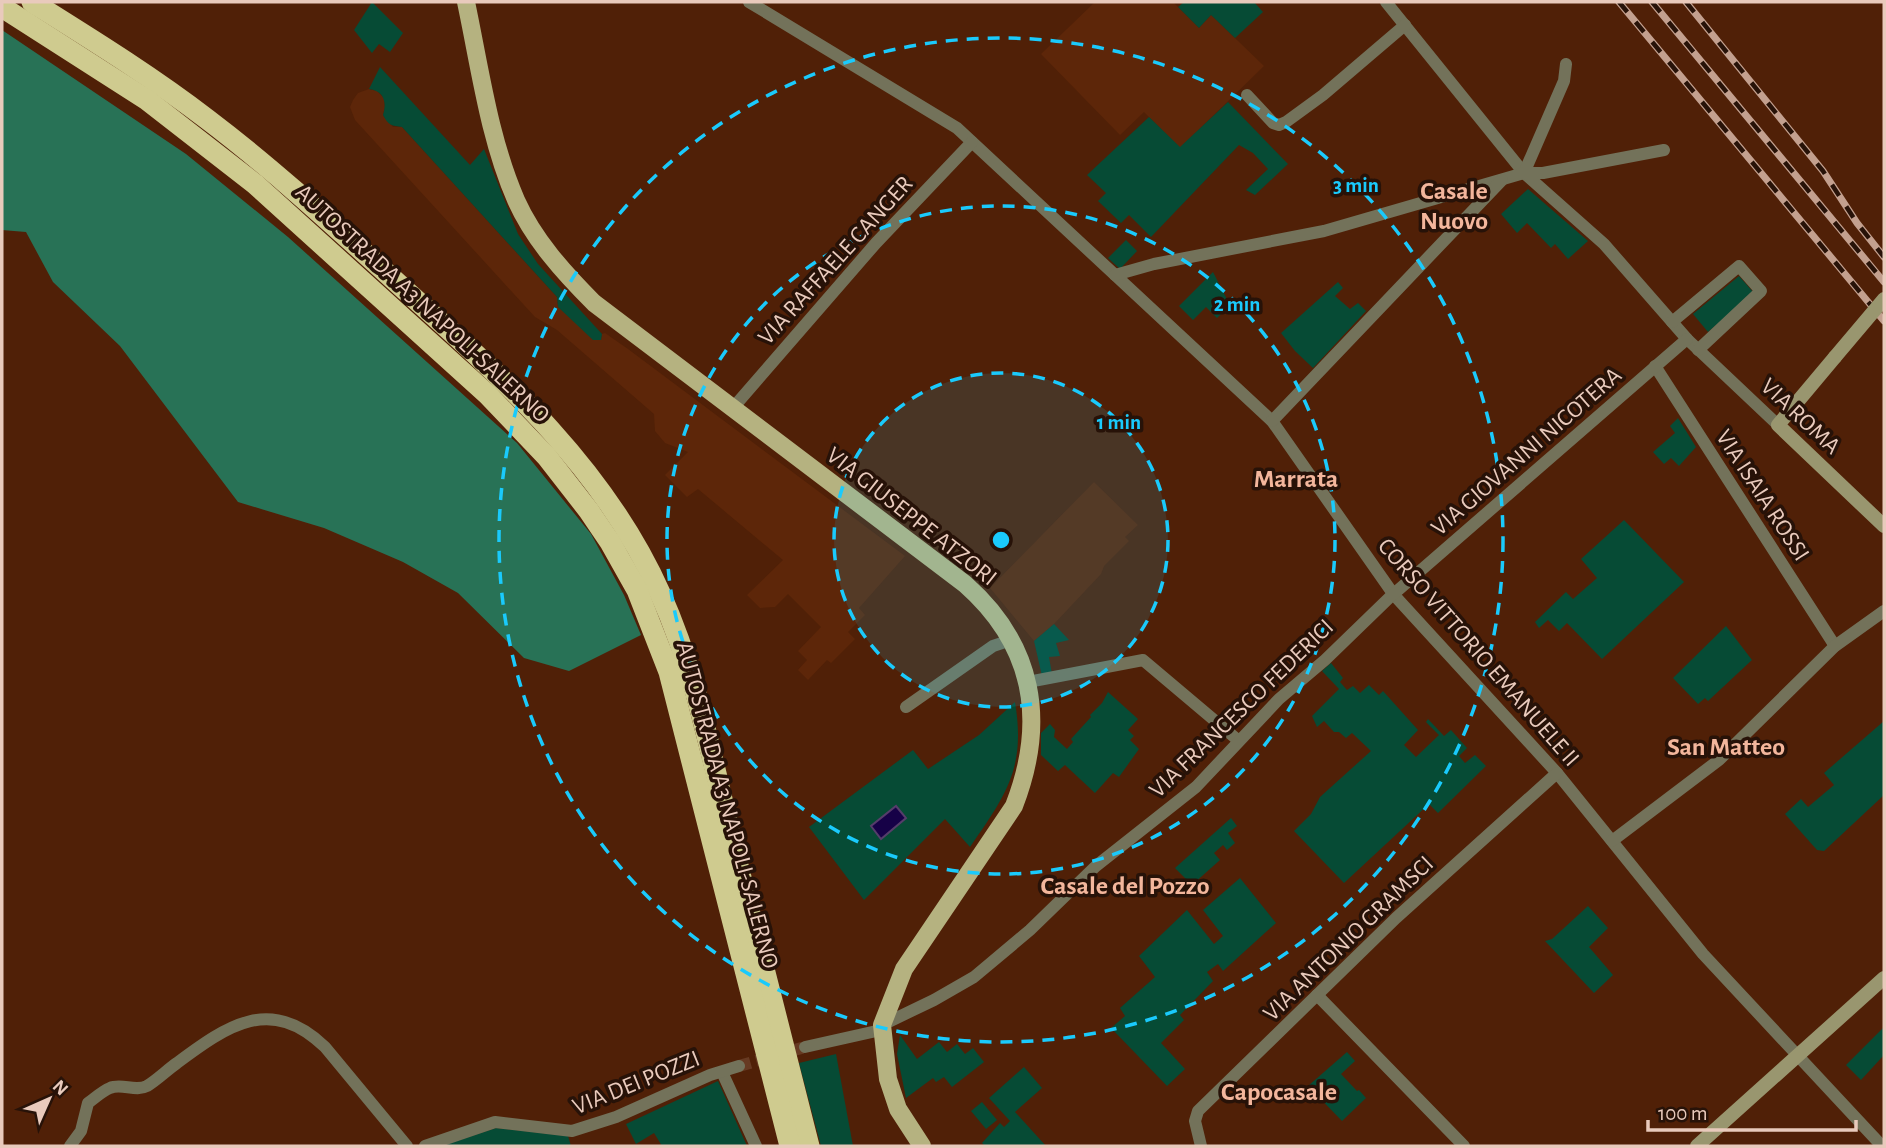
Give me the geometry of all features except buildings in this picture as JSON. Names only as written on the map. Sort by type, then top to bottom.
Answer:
[{"type":"highway","name":"AUTOSTRADA A3 NAPOLI-SALERNO","points":[[32,2],[170,92],[225,132],[304,198],[522,398],[565,445],[621,520],[659,591],[689,668],[809,1146]]},
{"type":"highway","name":"AUTOSTRADA A3 NAPOLI-SALERNO","points":[[2,7],[147,100],[272,198],[502,409],[540,449],[589,511],[637,590],[669,672],[790,1146]]},
{"type":"main road","name":"VIA GIUSEPPE ATZORI","points":[[466,2],[499,157],[517,202],[535,234],[566,276],[594,303],[965,584],[990,608],[1011,640],[1028,682],[1031,750],[1014,806],[904,969],[882,1027],[888,1079],[898,1109],[922,1146]]},
{"type":"street","name":"CORSO VITTORIO EMANUELE II","points":[[749,2],[957,128],[1272,421],[1394,594],[1557,774],[1703,954],[1882,1146]]},
{"type":"street","name":"VIA ROMA","points":[[1386,2],[1524,173],[1604,244],[1687,339],[1884,526]]},
{"type":"street","points":[[1247,95],[1273,123],[1279,125],[1286,122],[1323,95],[1405,25]]},
{"type":"street","points":[[1524,173],[1564,81],[1566,64]]},
{"type":"street","name":"VIA RAFFAELE CANGER","points":[[732,409],[876,243],[972,142]]},
{"type":"street","points":[[1115,275],[1154,264],[1324,231],[1524,173],[1543,173],[1664,150]]},
{"type":"street","points":[[1272,421],[1503,180]]},
{"type":"street","points":[[1672,322],[1739,265],[1760,291],[1698,350]]},
{"type":"street","points":[[1778,425],[1884,299]]},
{"type":"street","name":"VIA GIOVANNI NICOTERA","points":[[1394,594],[1687,339]]},
{"type":"street","name":"VIA ISAIA ROSSI","points":[[1655,366],[1835,646]]},
{"type":"street","name":"VIA FRANCESCO FEDERICI","points":[[882,1027],[974,977],[1048,914],[1096,866],[1196,787],[1279,699],[1394,594]]},
{"type":"street","points":[[1612,841],[1728,752],[1835,646],[1881,618]]},
{"type":"street","points":[[906,707],[993,646],[1011,640]]},
{"type":"street","points":[[1028,682],[1143,660],[1239,741]]},
{"type":"street","name":"VIA ANTONIO GRAMSCI","points":[[1200,1146],[1195,1121],[1198,1111],[1396,918],[1557,774]]},
{"type":"street","points":[[1702,1145],[1884,978]]},
{"type":"street","points":[[1317,995],[1464,1146]]},
{"type":"street","points":[[70,1146],[81,1131],[88,1103],[111,1087],[144,1088],[203,1043],[234,1026],[273,1018],[292,1023],[325,1046],[407,1146]]},
{"type":"street","points":[[805,1047],[882,1027]]},
{"type":"street","name":"VIA DEI POZZI","points":[[425,1146],[495,1122],[572,1131],[616,1117],[739,1066]]},
{"type":"street","points":[[722,1072],[755,1146]]},
{"type":"shaded area","points":[[1095,2],[1173,2],[1199,28],[1211,15],[1264,66],[1180,148],[1144,112],[1120,135],[1041,54]]},
{"type":"shaded area","points":[[369,89],[377,91],[384,98],[383,115],[393,127],[402,127],[557,297],[558,307],[601,340],[602,334],[605,333],[628,349],[905,556],[859,608],[865,615],[848,632],[855,639],[831,663],[827,660],[808,680],[798,670],[807,660],[798,651],[821,627],[788,594],[775,607],[760,608],[747,595],[783,560],[698,489],[687,497],[665,475],[688,452],[665,443],[655,431],[654,414],[557,330],[535,317],[355,120],[350,107],[353,100],[358,93]]},
{"type":"shaded area","points":[[1094,482],[1138,525],[1125,537],[1129,541],[1104,566],[1101,574],[1054,624],[1034,641],[990,588]]},
{"type":"shaded area","points":[[896,806],[906,818],[881,839],[871,826]]},
{"type":"green space","points":[[372,2],[403,33],[390,52],[379,44],[372,53],[354,30]]},
{"type":"green space","points":[[1184,2],[1254,2],[1263,12],[1235,38],[1211,15],[1199,28],[1178,7]]},
{"type":"green space","points":[[2,30],[186,154],[288,237],[517,443],[591,534],[624,595],[641,635],[569,671],[524,658],[458,593],[403,562],[324,528],[238,502],[120,346],[53,282],[26,232],[2,230]]},
{"type":"green space","points":[[380,67],[470,165],[484,149],[518,234],[538,264],[602,334],[601,340],[593,340],[558,307],[557,297],[402,127],[387,121],[383,115],[383,98],[378,92],[369,89]]},
{"type":"green space","points":[[1228,102],[1288,164],[1255,195],[1246,190],[1268,169],[1253,153],[1239,145],[1151,237],[1129,215],[1121,223],[1098,201],[1106,193],[1087,175],[1149,117],[1180,147]]},
{"type":"green space","points":[[1528,189],[1588,241],[1568,259],[1555,244],[1551,248],[1527,223],[1517,233],[1501,214]]},
{"type":"green space","points":[[1126,240],[1137,251],[1120,269],[1108,258]]},
{"type":"green space","points":[[1213,272],[1230,305],[1217,318],[1206,307],[1193,320],[1179,306]]},
{"type":"green space","points":[[1739,276],[1754,293],[1708,332],[1693,314]]},
{"type":"green space","points":[[1338,282],[1343,288],[1335,296],[1350,309],[1358,303],[1366,311],[1313,368],[1281,333]]},
{"type":"green space","points":[[1678,418],[1696,447],[1679,466],[1671,458],[1664,464],[1653,452],[1675,433],[1670,426]]},
{"type":"green space","points":[[1624,520],[1684,582],[1602,659],[1567,623],[1559,631],[1548,620],[1539,628],[1535,622],[1566,592],[1573,599],[1597,578],[1581,559]]},
{"type":"green space","points":[[1054,624],[1069,640],[1056,643],[1060,656],[1049,657],[1052,674],[1042,676],[1034,641]]},
{"type":"green space","points":[[1726,626],[1752,660],[1708,701],[1705,698],[1698,704],[1673,678]]},
{"type":"green space","points":[[1331,663],[1343,678],[1340,682],[1347,690],[1353,686],[1360,693],[1369,685],[1379,695],[1383,691],[1418,730],[1404,745],[1416,757],[1439,735],[1426,722],[1428,719],[1444,736],[1451,730],[1467,748],[1459,756],[1465,763],[1475,755],[1486,766],[1438,813],[1429,804],[1344,883],[1294,831],[1311,814],[1320,797],[1371,751],[1352,733],[1346,738],[1339,732],[1334,732],[1324,721],[1317,727],[1312,716],[1339,689],[1322,671]]},
{"type":"green space","points":[[1108,692],[1138,719],[1128,730],[1134,736],[1130,740],[1139,749],[1119,777],[1113,773],[1095,793],[1065,765],[1058,771],[1041,755],[1041,733],[1050,724],[1055,730],[1054,737],[1067,749],[1073,742],[1071,739],[1091,717]]},
{"type":"green space","points":[[1015,702],[1018,745],[1010,780],[994,812],[970,847],[945,819],[864,900],[809,827],[913,750],[928,769],[979,735]]},
{"type":"green space","points":[[1884,721],[1884,795],[1824,851],[1817,850],[1785,814],[1801,799],[1808,807],[1834,785],[1824,773]]},
{"type":"green space","points":[[1231,818],[1237,826],[1228,833],[1235,843],[1227,850],[1223,845],[1214,853],[1220,860],[1183,893],[1178,887],[1186,879],[1175,868]]},
{"type":"green space","points":[[1240,878],[1276,923],[1223,971],[1218,964],[1207,972],[1213,981],[1180,1015],[1184,1020],[1161,1043],[1185,1069],[1167,1086],[1111,1028],[1125,1016],[1120,1008],[1155,977],[1139,956],[1187,910],[1214,944],[1223,936],[1203,910]]},
{"type":"green space","points":[[1588,906],[1608,928],[1589,947],[1613,975],[1594,993],[1545,941],[1552,939]]},
{"type":"green space","points":[[1884,1027],[1884,1055],[1861,1080],[1846,1065]]},
{"type":"green space","points":[[900,1035],[917,1059],[939,1042],[947,1052],[957,1044],[965,1054],[973,1048],[984,1062],[952,1087],[944,1077],[936,1082],[933,1078],[906,1098],[897,1054]]},
{"type":"green space","points":[[1347,1052],[1355,1061],[1341,1074],[1366,1098],[1342,1121],[1308,1086]]},
{"type":"green space","points":[[836,1054],[853,1146],[821,1146],[799,1063]]},
{"type":"green space","points":[[1024,1067],[1042,1088],[1015,1112],[1046,1146],[985,1146],[982,1143],[1000,1123],[1004,1127],[1010,1121],[989,1098]]},
{"type":"green space","points":[[718,1081],[747,1146],[662,1146],[654,1133],[636,1144],[626,1124]]},
{"type":"green space","points":[[982,1102],[997,1120],[986,1129],[971,1111]]},
{"type":"green space","points":[[496,1128],[568,1136],[571,1146],[441,1146]]},
{"type":"tunnel","points":[[739,1066],[805,1047]]},
{"type":"railway","points":[[1619,2],[1884,321]]},
{"type":"railway","points":[[1652,2],[1884,282]]},
{"type":"railway","points":[[1686,2],[1823,171],[1857,223],[1884,257]]},
{"type":"district","name":"Casale Nuovo","points":[[1454,204]]},
{"type":"district","name":"Marrata","points":[[1296,478]]},
{"type":"district","name":"San Matteo","points":[[1726,746]]},
{"type":"district","name":"Casale del Pozzo","points":[[1125,885]]},
{"type":"district","name":"Capocasale","points":[[1279,1091]]}]
